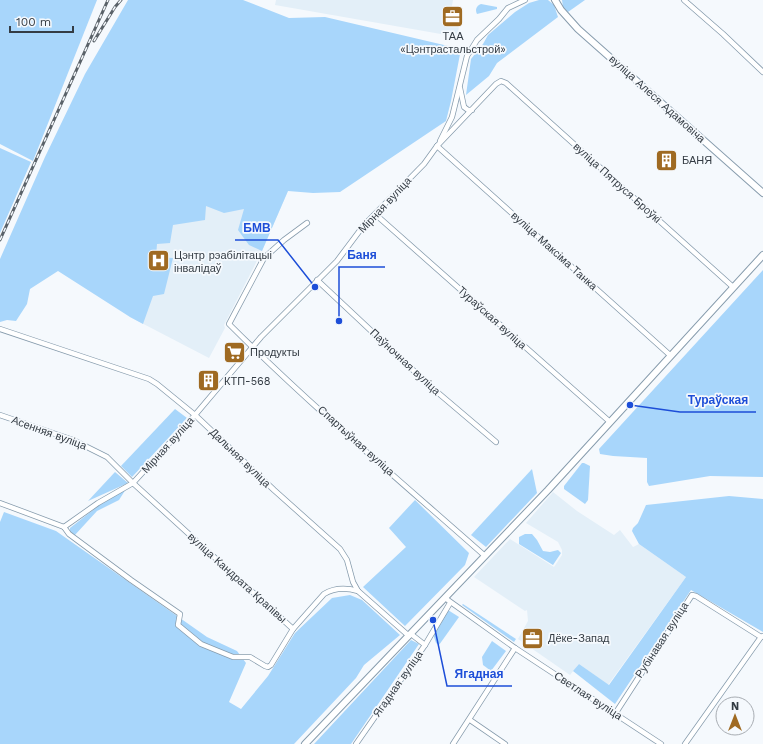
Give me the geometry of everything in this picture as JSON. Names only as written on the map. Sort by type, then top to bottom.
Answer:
[{"type":"main road","name":"вуліца Алеся Адамовіча","points":[[555,0],[561,10],[578,29],[763,193]]},
{"type":"main road","points":[[305,744],[485,556],[610,422],[763,254]]},
{"type":"street","points":[[437,146],[452,117],[465,62],[473,46],[500,19],[508,8],[525,0]]},
{"type":"street","points":[[684,0],[763,72]]},
{"type":"street","name":"Мірная вуліца","points":[[64,527],[98,503],[133,483],[195,415],[261,337],[337,261],[359,231],[424,164],[437,146],[496,84],[501,81]]},
{"type":"street","name":"вуліца Пятруся Броўкі","points":[[501,81],[506,83],[733,287]]},
{"type":"street","points":[[459,85],[464,107],[468,110],[472,110]]},
{"type":"street","name":"вуліца Максіма Танка","points":[[437,146],[670,356]]},
{"type":"street","name":"Тураўская вуліца","points":[[375,214],[610,422]]},
{"type":"street","name":"Спартыўная вуліца","points":[[306,223],[264,258],[229,324],[252,348],[485,556]]},
{"type":"street","name":"Паўночная вуліца","points":[[317,280],[430,386],[496,442]]},
{"type":"street","name":"Дальняя вуліца","points":[[0,329],[149,379],[157,384],[195,415],[274,490],[340,549],[347,560],[352,582],[358,591]]},
{"type":"street","name":"Асенняя вуліца","points":[[0,415],[92,448],[107,457],[133,483]]},
{"type":"street","name":"вуліца Кандрата Крапівы","points":[[64,527],[69,534],[180,614],[178,625],[201,644],[233,657],[250,657],[268,667],[271,665],[293,629],[133,483]]},
{"type":"street","points":[[0,503],[64,527]]},
{"type":"street","points":[[293,629],[324,594],[337,589],[350,589],[358,591],[425,645]]},
{"type":"street","name":"Рубінавая вуліца","points":[[615,714],[692,595],[696,596],[762,637]]},
{"type":"street","name":"Светлая вуліца","points":[[444,598],[515,648],[661,744]]},
{"type":"street","name":"Ягадная вуліца","points":[[356,744],[425,645],[450,603]]},
{"type":"street","points":[[685,744],[762,637]]},
{"type":"street","points":[[453,744],[470,720],[515,648]]},
{"type":"street","points":[[470,720],[505,744]]},
{"type":"shaded area","points":[[0,0],[97,0],[33,161],[0,144]]},
{"type":"shaded area","points":[[128,0],[243,0],[289,18],[325,17],[461,49],[446,121],[340,192],[313,193],[288,191],[262,251],[249,245],[238,230],[244,209],[224,213],[206,206],[205,220],[173,225],[170,243],[157,244],[156,257],[173,258],[164,294],[153,296],[143,324],[58,271],[30,289],[27,304],[16,321],[7,320],[0,322],[0,259],[45,157],[85,74]]},
{"type":"shaded area","points":[[276,0],[453,0],[449,22],[459,24],[458,37],[275,5]]},
{"type":"shaded area","points":[[539,0],[548,0],[554,5],[558,17],[497,63],[489,76],[466,95],[471,59],[488,35],[515,12],[529,3]]},
{"type":"shaded area","points":[[562,0],[585,0],[568,12],[563,7]]},
{"type":"shaded area","points":[[481,4],[497,7],[497,9],[477,14],[476,8]]},
{"type":"shaded area","points":[[0,148],[31,162],[0,233]]},
{"type":"shaded area","name":"Цэнтр рэабілітацыі інвалідаў","points":[[69,164],[288,191],[262,251],[224,325],[225,328],[209,358],[130,317]]},
{"type":"shaded area","points":[[763,270],[763,477],[710,476],[649,486],[647,482],[647,458],[600,454],[599,449]]},
{"type":"shaded area","points":[[175,409],[187,418],[132,477],[121,466]]},
{"type":"shaded area","points":[[582,463],[590,466],[588,500],[585,504],[564,489],[564,486]]},
{"type":"shaded area","points":[[532,469],[537,493],[486,547],[471,535]]},
{"type":"shaded area","points":[[115,472],[128,483],[88,501]]},
{"type":"shaded area","points":[[126,489],[119,500],[97,511],[74,536],[70,533],[70,528],[102,503]]},
{"type":"shaded area","points":[[553,492],[577,511],[614,535],[620,530],[633,547],[639,544],[686,577],[608,685],[579,664],[570,675],[518,639],[528,621],[527,610],[525,611],[474,577],[510,539],[554,567],[562,555],[562,550],[558,542],[526,523]]},
{"type":"shaded area","points":[[729,496],[763,499],[763,632],[691,590],[615,704],[573,671],[579,664],[609,685],[686,577],[639,544],[632,531],[633,528],[638,523],[646,505]]},
{"type":"shaded area","points":[[415,500],[469,553],[465,565],[405,626],[363,587],[406,547],[389,528]]},
{"type":"shaded area","points":[[4,512],[56,531],[207,637],[237,651],[246,663],[229,702],[241,709],[268,676],[295,633],[332,598],[350,595],[362,600],[400,635],[364,665],[356,678],[294,744],[0,744],[0,522]]},
{"type":"shaded area","points":[[525,534],[532,534],[543,551],[550,552],[558,550],[561,553],[553,565],[519,544],[519,537]]},
{"type":"shaded area","points":[[463,604],[516,639],[514,642],[462,605]]},
{"type":"shaded area","points":[[448,610],[459,617],[439,645],[436,643],[433,634]]},
{"type":"shaded area","points":[[411,640],[419,644],[351,744],[314,744]]},
{"type":"shaded area","points":[[492,641],[506,651],[491,671],[483,665],[482,657]]},
{"type":"railway","points":[[0,240],[108,0]]},
{"type":"railway","points":[[94,41],[121,0]]},
{"type":"place","name":"ТАА «Цэнтрастальстрой»","points":[[453,16]]},
{"type":"place","name":"БАНЯ","points":[[667,160]]},
{"type":"place","name":"Цэнтр рэабілітацыі інвалідаў","points":[[158,261]]},
{"type":"place","name":"БМВ","points":[[315,287]]},
{"type":"place","name":"Баня","points":[[339,321]]},
{"type":"place","name":"Продукты","points":[[235,352]]},
{"type":"place","name":"КТП-568","points":[[209,381]]},
{"type":"place","name":"Тураўская","points":[[630,405]]},
{"type":"place","name":"Ягадная","points":[[433,620]]},
{"type":"place","name":"Дёке-Запад","points":[[532,638]]}]
